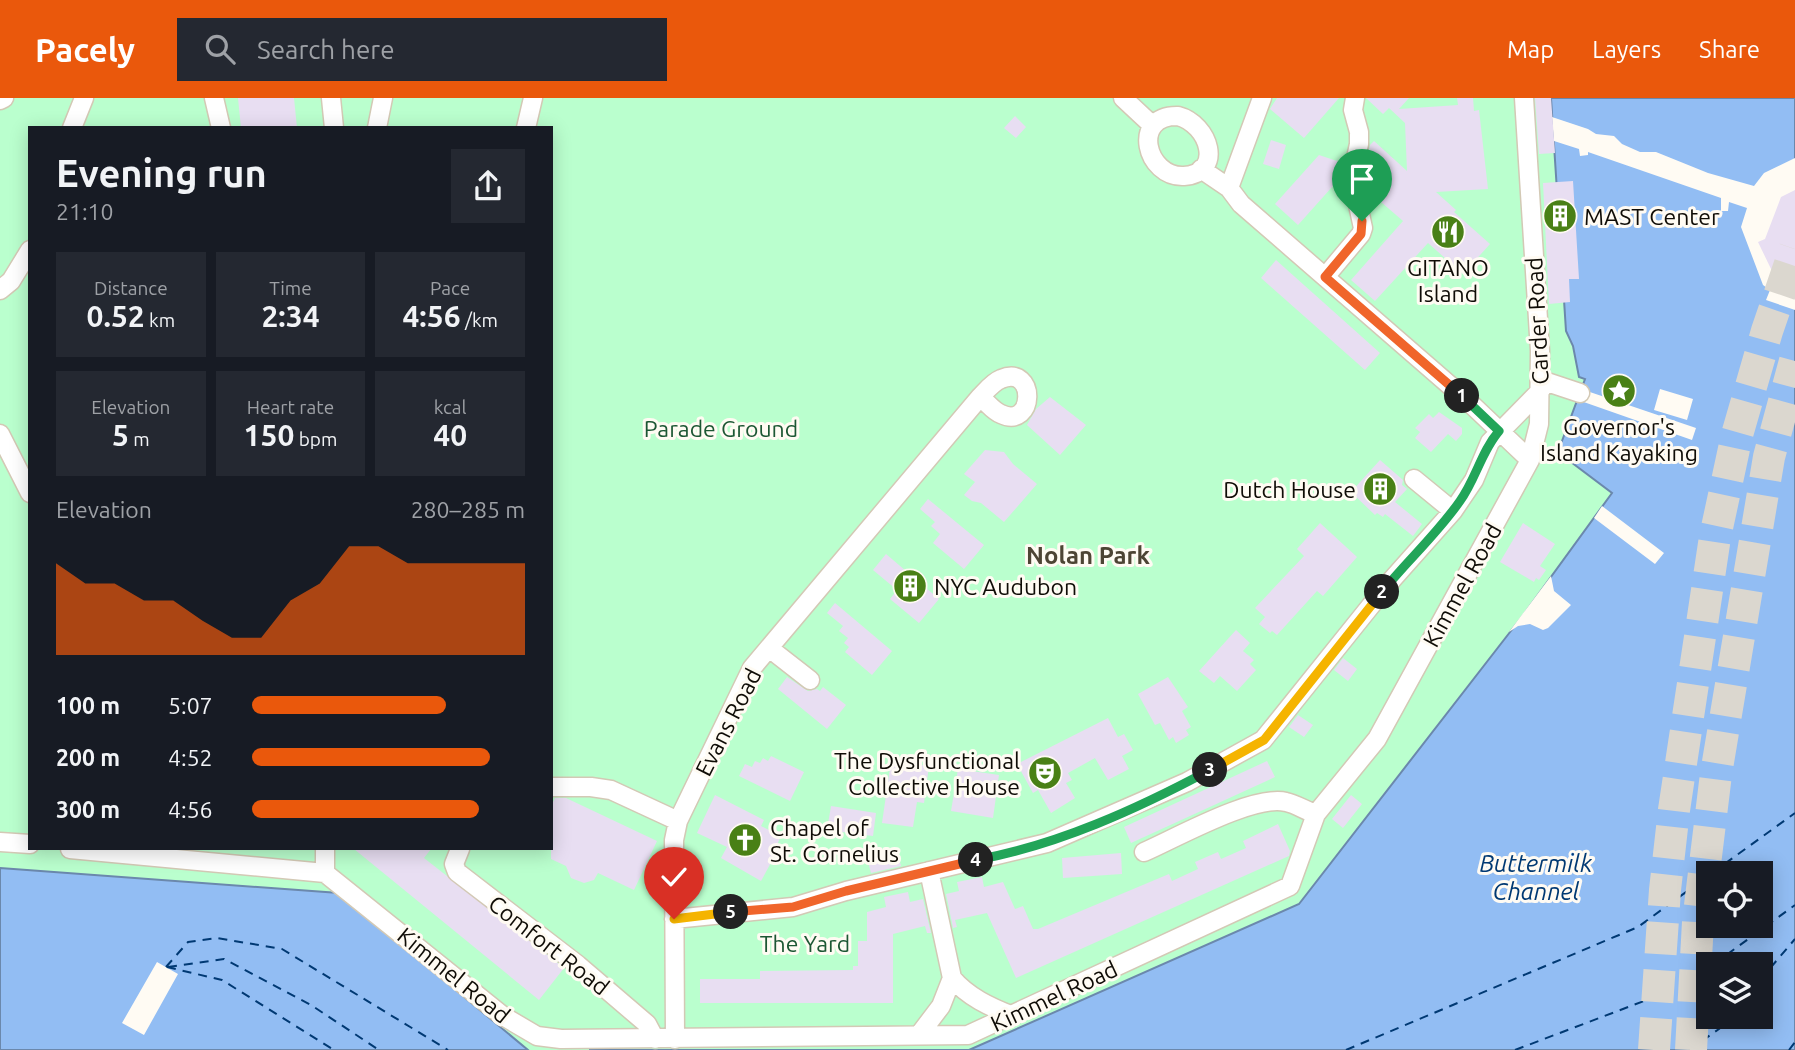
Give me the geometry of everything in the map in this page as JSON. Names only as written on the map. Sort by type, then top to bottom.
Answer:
[{"type":"street","points":[[73,126],[84,98]]},
{"type":"street","points":[[214,98],[221,126]]},
{"type":"street","points":[[331,98],[334,126]]},
{"type":"street","points":[[377,126],[383,98]]},
{"type":"street","points":[[526,126],[533,98]]},
{"type":"street","points":[[1123,98],[1153,126]]},
{"type":"street","points":[[1230,188],[1262,98]]},
{"type":"street","points":[[1325,277],[1363,228],[1352,177],[1359,144],[1353,110],[1355,98]]},
{"type":"street","name":"Carder Road","points":[[1524,98],[1541,385],[1539,424],[1530,460]]},
{"type":"street","points":[[1178,116],[1200,130],[1207,139],[1209,150],[1201,169],[1190,175],[1179,176],[1156,162],[1147,142],[1153,126],[1167,117],[1178,116]]},
{"type":"street","points":[[1201,169],[1230,188],[1241,204],[1469,402],[1530,460]]},
{"type":"street","points":[[0,290],[11,281],[28,253]]},
{"type":"street","points":[[674,919],[793,907],[1047,843],[1187,782],[1264,740],[1389,583],[1453,511],[1474,480],[1490,442],[1499,431],[1541,385],[1580,393]]},
{"type":"street","name":"Evans Road","points":[[675,1039],[674,840],[678,821],[752,668],[980,397]]},
{"type":"street","points":[[0,434],[28,489]]},
{"type":"street","name":"Kimmel Road","points":[[325,873],[521,1028],[551,1039],[968,1035],[1290,886],[1316,814],[1377,739],[1530,460]]},
{"type":"street","points":[[1414,479],[1453,511]]},
{"type":"street","points":[[769,648],[810,680]]},
{"type":"street","points":[[553,787],[611,790],[678,821]]},
{"type":"street","points":[[1144,852],[1227,815],[1266,802],[1287,802],[1316,814]]},
{"type":"street","points":[[0,842],[28,844]]},
{"type":"street","points":[[88,850],[325,873],[325,850]]},
{"type":"street","name":"Comfort Road","points":[[460,850],[454,864],[457,872],[578,965],[647,1024],[655,1039]]},
{"type":"street","points":[[929,871],[953,978],[960,987],[980,1001],[1013,1016]]},
{"type":"street","points":[[919,1035],[941,1006],[953,978]]},
{"type":"green space","points":[[0,98],[1551,98],[1566,331],[1585,378],[1559,449],[1565,453],[1563,456],[1612,493],[1524,614],[1299,904],[969,1050],[528,1050],[339,893],[0,868]]},
{"type":"water","name":"Buttermilk Channel","points":[[1551,98],[1795,98],[1795,1050],[969,1050],[1299,904],[1524,614],[1612,493],[1563,456],[1565,453],[1559,449],[1585,379],[1579,377],[1573,346],[1566,331]]},
{"type":"water","points":[[0,868],[339,893],[528,1050],[0,1050]]},
{"type":"pier","points":[[1552,117],[1596,134],[1614,136],[1622,144],[1640,152],[1656,152],[1708,173],[1754,186],[1764,173],[1795,158],[1795,310],[1766,300],[1770,290],[1763,285],[1741,227],[1747,208],[1729,202],[1728,211],[1721,211],[1721,198],[1588,152],[1588,155],[1580,156],[1579,149],[1554,141]]},
{"type":"pier","points":[[1581,389],[1696,428],[1692,440],[1578,400]]},
{"type":"pier","points":[[1660,389],[1693,399],[1687,420],[1654,410]]},
{"type":"pier","points":[[1602,506],[1664,553],[1655,564],[1594,518]]},
{"type":"pier","points":[[1551,576],[1554,591],[1571,605],[1548,628],[1543,630],[1530,624],[1518,626],[1509,632]]},
{"type":"pier","points":[[157,962],[178,974],[144,1035],[122,1023]]},
{"type":"building","points":[[238,98],[294,98],[297,126],[241,126]]},
{"type":"building","points":[[1277,98],[1339,98],[1304,138],[1270,109]]},
{"type":"building","points":[[1366,98],[1409,98],[1399,109],[1458,105],[1457,98],[1473,98],[1474,111],[1479,110],[1488,189],[1436,192],[1490,244],[1463,274],[1428,243],[1375,301],[1351,280],[1403,221],[1366,189],[1364,177],[1370,145],[1374,141],[1407,171],[1405,123],[1389,108],[1383,114]]},
{"type":"building","points":[[1535,98],[1551,98],[1555,153],[1539,154]]},
{"type":"building","points":[[1015,116],[1026,127],[1016,138],[1004,128]]},
{"type":"building","points":[[1271,140],[1286,145],[1279,169],[1263,164]]},
{"type":"building","points":[[1319,155],[1343,163],[1341,177],[1298,225],[1275,204]]},
{"type":"building","name":"MAST Center","points":[[1573,181],[1579,279],[1569,279],[1570,302],[1549,304],[1543,183]]},
{"type":"building","points":[[1795,190],[1795,273],[1778,268],[1772,271],[1758,242],[1765,239],[1781,197]]},
{"type":"building","points":[[1276,260],[1380,353],[1365,370],[1261,278]]},
{"type":"building","points":[[1050,397],[1086,425],[1060,455],[1027,425],[1036,409]]},
{"type":"building","points":[[1439,412],[1462,428],[1462,434],[1456,441],[1448,434],[1431,452],[1415,438],[1420,432],[1415,428],[1429,414],[1433,418]]},
{"type":"building","points":[[985,450],[1004,452],[1013,464],[1037,484],[1004,522],[981,503],[964,495],[975,482],[964,474]]},
{"type":"building","name":"Dutch House","points":[[1380,460],[1403,480],[1402,485],[1407,489],[1395,502],[1422,524],[1413,536],[1385,514],[1383,517],[1377,513],[1375,515],[1351,492]]},
{"type":"building","points":[[928,499],[984,545],[964,569],[933,543],[940,534],[931,526],[935,522],[920,509]]},
{"type":"building","points":[[1320,523],[1357,557],[1323,596],[1317,591],[1277,635],[1272,631],[1270,633],[1259,624],[1265,617],[1255,608],[1304,556],[1297,549]]},
{"type":"building","points":[[1523,523],[1555,544],[1540,566],[1546,570],[1539,580],[1536,578],[1534,582],[1500,562]]},
{"type":"building","name":"NYC Audubon","points":[[886,554],[939,599],[919,623],[890,599],[897,590],[873,570]]},
{"type":"building","points":[[835,603],[892,651],[872,675],[845,652],[849,647],[844,643],[848,638],[839,631],[843,626],[827,613]]},
{"type":"building","points":[[1236,630],[1250,643],[1243,651],[1254,660],[1250,664],[1256,670],[1237,691],[1220,676],[1214,683],[1199,671]]},
{"type":"building","points":[[1343,658],[1357,669],[1348,681],[1334,670]]},
{"type":"building","points":[[787,677],[808,691],[820,691],[823,687],[846,705],[827,729],[778,689]]},
{"type":"building","points":[[1168,677],[1188,707],[1182,711],[1191,727],[1186,730],[1189,735],[1176,743],[1173,737],[1169,740],[1160,723],[1155,725],[1138,694]]},
{"type":"building","points":[[1298,715],[1313,725],[1304,737],[1289,727]]},
{"type":"building","points":[[1108,718],[1118,737],[1124,734],[1133,750],[1122,756],[1129,769],[1108,780],[1095,758],[1068,773],[1072,780],[1066,783],[1075,798],[1051,813],[1038,790],[1033,793],[1017,764]]},
{"type":"building","points":[[771,756],[804,772],[790,801],[739,776],[745,764],[752,767],[755,761],[760,763],[763,758],[768,761]]},
{"type":"building","points":[[891,761],[929,766],[924,803],[917,802],[913,827],[882,823]]},
{"type":"building","points":[[1267,761],[1275,777],[1131,843],[1124,827]]},
{"type":"building","points":[[958,769],[999,775],[993,818],[951,811]]},
{"type":"building","name":"Chapel of St. Cornelius","points":[[715,795],[764,820],[761,826],[781,836],[777,845],[780,846],[761,881],[721,858],[727,847],[697,833]]},
{"type":"building","points":[[1351,795],[1362,804],[1343,828],[1332,819]]},
{"type":"building","points":[[555,798],[566,798],[657,841],[634,890],[598,873],[594,880],[584,883],[571,878],[566,866],[551,859]]},
{"type":"building","points":[[831,806],[876,813],[873,836],[827,830]]},
{"type":"building","points":[[1278,824],[1290,851],[1289,856],[1016,978],[987,913],[955,920],[957,927],[953,928],[946,894],[959,891],[957,882],[982,877],[984,887],[1003,882],[1015,909],[1023,906],[1033,929],[1038,929],[1169,874],[1172,881],[1198,869],[1195,862],[1218,852],[1221,859],[1246,848],[1243,841]]},
{"type":"building","points":[[355,850],[430,850],[424,858],[564,968],[539,1000]]},
{"type":"building","points":[[897,851],[901,866],[871,873],[867,858]]},
{"type":"building","points":[[1121,853],[1122,874],[1063,878],[1062,858]]},
{"type":"building","points":[[908,892],[910,902],[923,899],[931,933],[927,933],[925,926],[893,934],[893,1003],[700,1003],[700,979],[760,979],[760,971],[853,970],[853,966],[858,966],[858,941],[867,941],[867,912],[886,907],[884,897]]},
{"type":"ferry route","points":[[1729,861],[1795,813]]},
{"type":"ferry route","points":[[1346,1050],[1638,927],[1696,885]]},
{"type":"ferry route","points":[[1730,952],[1795,905]]},
{"type":"ferry route","points":[[166,967],[188,942],[217,938],[282,949],[448,1050]]},
{"type":"ferry route","points":[[1773,965],[1795,939]]},
{"type":"ferry route","points":[[168,967],[224,959],[311,1005],[379,1050]]},
{"type":"ferry route","points":[[167,967],[222,980],[334,1050]]},
{"type":"ferry route","points":[[1515,1050],[1686,985],[1696,978]]},
{"type":"ferry route","points":[[1689,1050],[1719,1029]]},
{"type":"ferry route","points":[[1789,1050],[1795,1042]]},
{"type":"tunnel","points":[[1654,1050],[1665,890],[1674,810],[1715,537],[1737,435],[1767,331],[1795,249]]},
{"type":"tunnel","points":[[1691,1050],[1698,922],[1716,774],[1769,457],[1795,361]]},
{"type":"place","name":"MAST Center","points":[[1560,216]]},
{"type":"place","name":"GITANO Island","points":[[1448,232]]},
{"type":"place","name":"Governor's Island Kayaking","points":[[1619,391]]},
{"type":"place","name":"Dutch House","points":[[1380,489]]},
{"type":"place","name":"NYC Audubon","points":[[910,586]]},
{"type":"place","name":"The Dysfunctional Collective House","points":[[1045,773]]},
{"type":"place","name":"Chapel of St. Cornelius","points":[[745,840]]},
{"type":"district","name":"Nolan Park","points":[[1088,555]]},
{"type":"route","points":[[674,919],[793,907],[846,891],[1047,843],[1152,799],[1264,740],[1389,583],[1450,515],[1474,480],[1483,454],[1499,431],[1325,277],[1361,234],[1362,221]]},
{"type":"park label","name":"Parade Ground","points":[[721,428]]},
{"type":"park label","name":"The Yard","points":[[805,943]]}]
